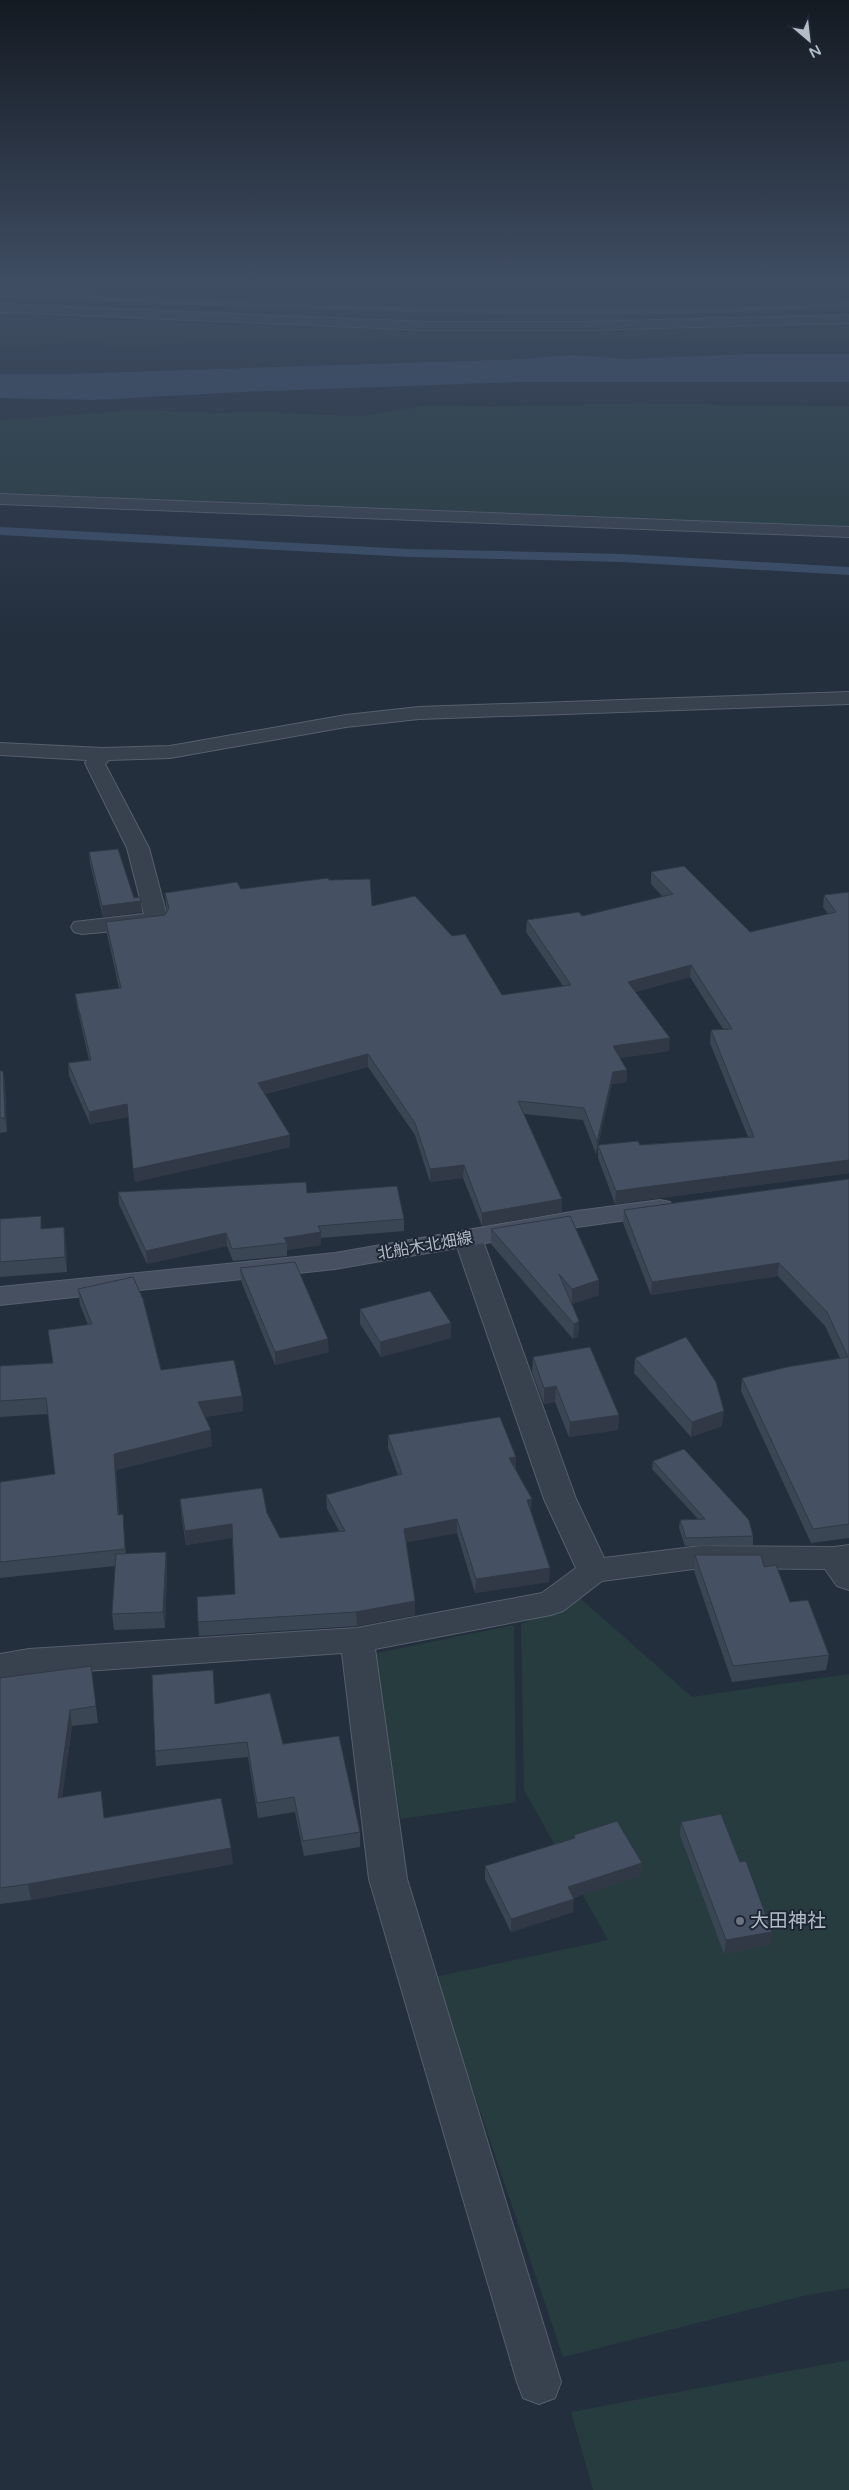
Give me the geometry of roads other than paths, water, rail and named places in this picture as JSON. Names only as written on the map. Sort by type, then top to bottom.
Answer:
[{"type":"main road","name":"北船木北畑線","points":[[0,1296],[336,1261],[577,1219],[684,1204]]},
{"type":"street","points":[[0,499],[849,532]]},
{"type":"street","points":[[0,748],[26,752],[103,754],[170,752],[346,721],[419,713],[849,698]]},
{"type":"street","points":[[82,928],[157,920],[138,848],[95,763],[103,754]]},
{"type":"street","points":[[468,1238],[560,1499],[594,1571]]},
{"type":"street","points":[[0,1667],[29,1662],[356,1640],[551,1603],[594,1571],[701,1557],[844,1564]]},
{"type":"street","points":[[356,1640],[388,1879],[538,2382]]},
{"type":"water","points":[[0,397],[145,397],[93,400]]},
{"type":"waterway","points":[[0,531],[409,553],[622,558],[849,571]]},
{"type":"place","name":"大田神社","points":[[740,1921]]}]
